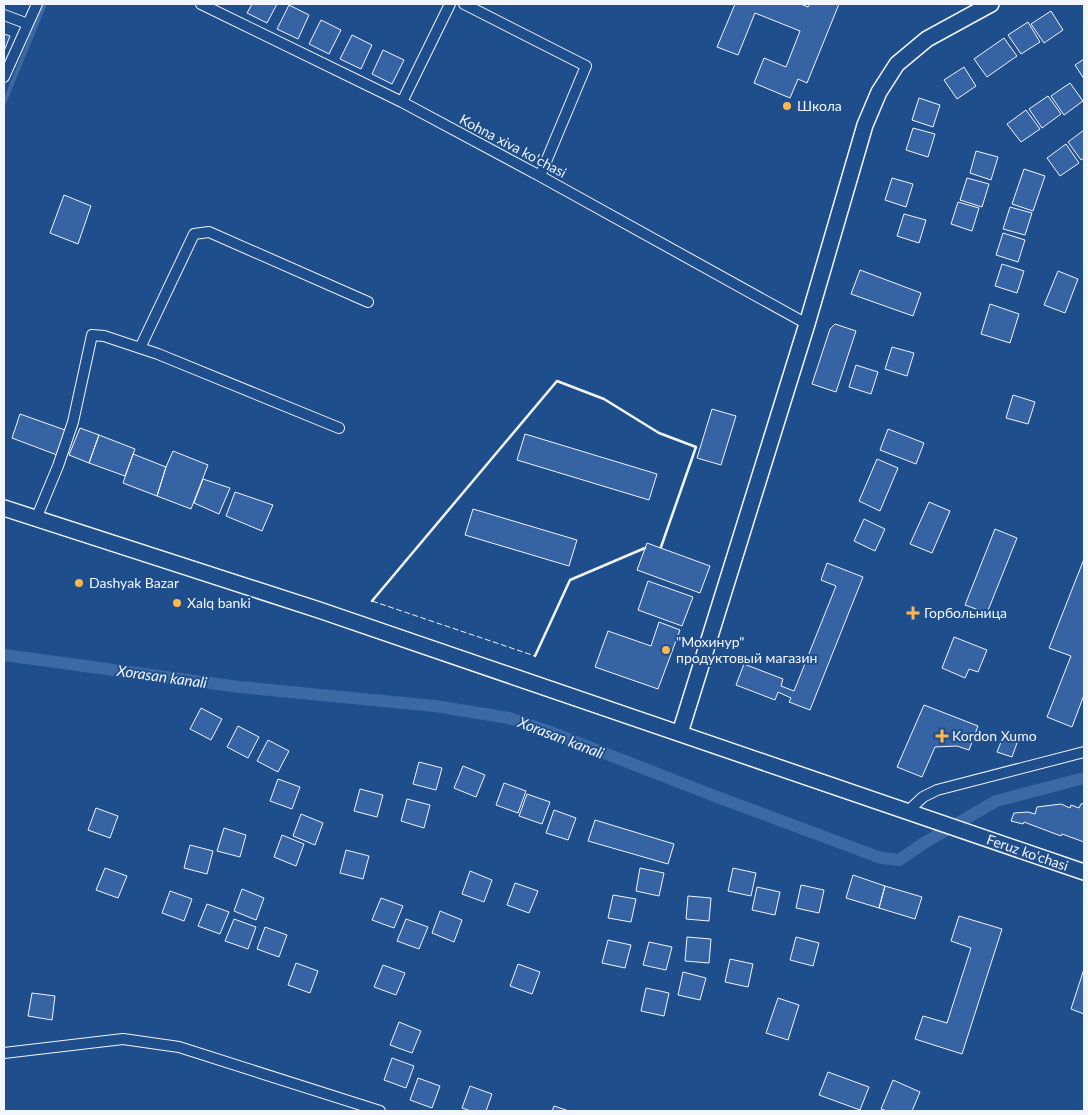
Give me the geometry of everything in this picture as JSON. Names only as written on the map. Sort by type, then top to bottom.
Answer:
[{"type":"main road","points":[[680,733],[807,324],[865,125],[879,92],[897,64],[927,39],[990,4]]},
{"type":"main road","name":"Feruz ko'chasi","points":[[4,508],[319,610],[1084,872]]},
{"type":"street","points":[[4,77],[37,4]]},
{"type":"street","name":"Kohna xiva ko'chasi","points":[[200,4],[402,102],[807,324]]},
{"type":"street","points":[[402,102],[450,4]]},
{"type":"street","points":[[464,4],[586,66],[540,176]]},
{"type":"street","points":[[4,15],[28,24]]},
{"type":"street","points":[[140,348],[194,234],[209,232],[368,302]]},
{"type":"street","points":[[36,519],[58,466],[73,422],[92,335],[104,336],[158,354],[339,428]]},
{"type":"street","points":[[908,811],[923,797],[937,790],[1084,752]]},
{"type":"street","points":[[4,1053],[123,1039],[179,1047],[380,1111]]},
{"type":"building","points":[[252,4],[277,4],[267,23],[247,13]]},
{"type":"building","points":[[735,4],[801,4],[808,7],[810,4],[839,4],[807,83],[798,79],[790,98],[754,83],[764,58],[786,67],[800,31],[755,13],[738,55],[717,47]]},
{"type":"building","points":[[289,5],[309,15],[298,39],[277,29]]},
{"type":"building","points":[[1051,11],[1063,30],[1044,43],[1031,24]]},
{"type":"building","points":[[321,20],[341,30],[329,54],[309,44]]},
{"type":"building","points":[[1028,22],[1040,42],[1021,54],[1008,35]]},
{"type":"building","points":[[4,34],[10,36],[4,51]]},
{"type":"building","points":[[352,35],[372,45],[361,69],[340,59]]},
{"type":"building","points":[[1004,38],[1017,56],[987,77],[974,59]]},
{"type":"building","points":[[383,50],[404,60],[392,84],[372,74]]},
{"type":"building","points":[[1084,59],[1084,79],[1075,65]]},
{"type":"building","points":[[964,67],[976,86],[957,99],[944,80]]},
{"type":"building","points":[[1070,83],[1083,101],[1064,115],[1051,96]]},
{"type":"building","points":[[1048,96],[1061,114],[1042,128],[1029,109]]},
{"type":"building","points":[[919,98],[940,105],[933,127],[912,120]]},
{"type":"building","points":[[1026,110],[1040,129],[1021,142],[1007,124]]},
{"type":"building","points":[[913,128],[935,134],[928,157],[906,150]]},
{"type":"building","points":[[1084,130],[1084,158],[1081,160],[1068,142]]},
{"type":"building","points":[[1066,144],[1079,163],[1060,176],[1047,158]]},
{"type":"building","points":[[976,151],[998,157],[991,180],[970,173]]},
{"type":"building","points":[[1024,169],[1045,176],[1033,211],[1012,204]]},
{"type":"building","points":[[892,178],[913,184],[906,207],[885,200]]},
{"type":"building","points":[[967,178],[989,184],[982,207],[960,200]]},
{"type":"building","points":[[64,195],[91,206],[78,244],[50,233]]},
{"type":"building","points":[[958,202],[979,208],[972,231],[951,224]]},
{"type":"building","points":[[1010,207],[1032,213],[1025,235],[1003,229]]},
{"type":"building","points":[[904,214],[926,220],[919,243],[897,236]]},
{"type":"building","points":[[1003,233],[1025,240],[1018,262],[996,255]]},
{"type":"building","points":[[1002,264],[1024,271],[1017,293],[995,286]]},
{"type":"building","points":[[860,270],[921,293],[913,316],[851,294]]},
{"type":"building","points":[[1058,271],[1078,279],[1065,313],[1044,305]]},
{"type":"building","points":[[990,304],[1019,314],[1010,343],[981,334]]},
{"type":"building","points":[[835,324],[856,331],[836,392],[812,384],[830,329]]},
{"type":"building","points":[[892,347],[914,353],[907,376],[885,369]]},
{"type":"building","points":[[856,365],[878,372],[871,394],[849,387]]},
{"type":"building","points":[[1013,395],[1035,402],[1028,424],[1006,418]]},
{"type":"building","points":[[712,409],[736,416],[721,465],[697,458]]},
{"type":"building","points":[[20,414],[65,430],[57,455],[12,438]]},
{"type":"building","points":[[80,428],[99,435],[89,463],[69,455]]},
{"type":"building","points":[[888,429],[924,443],[916,464],[880,450]]},
{"type":"building","points":[[525,434],[657,474],[649,500],[517,460]]},
{"type":"building","points":[[99,435],[135,449],[125,476],[89,463]]},
{"type":"building","points":[[173,451],[208,465],[191,509],[157,496]]},
{"type":"building","points":[[133,454],[166,467],[157,496],[123,483]]},
{"type":"building","points":[[877,459],[898,468],[880,511],[859,501]]},
{"type":"building","points":[[203,479],[230,488],[219,514],[194,503]]},
{"type":"building","points":[[235,492],[273,505],[262,531],[226,516]]},
{"type":"building","points":[[929,502],[950,511],[932,553],[910,544]]},
{"type":"building","points":[[473,509],[577,540],[569,566],[465,535]]},
{"type":"building","points":[[864,519],[885,529],[875,551],[854,541]]},
{"type":"building","points":[[995,529],[1017,538],[987,613],[965,605]]},
{"type":"building","points":[[647,543],[710,566],[700,593],[637,570]]},
{"type":"building","points":[[1084,559],[1084,695],[1072,727],[1047,717],[1071,656],[1049,648]]},
{"type":"building","points":[[827,563],[863,577],[810,710],[789,702],[791,698],[778,692],[775,700],[736,685],[744,664],[783,679],[781,686],[794,691],[836,586],[821,580]]},
{"type":"building","points":[[648,581],[693,597],[682,626],[638,610]]},
{"type":"building","points":[[659,622],[680,630],[658,689],[595,667],[608,631],[651,646]]},
{"type":"building","points":[[954,637],[987,650],[978,672],[969,669],[965,678],[942,668]]},
{"type":"building","name":"Kordon Xumo","points":[[924,705],[978,726],[969,750],[957,746],[935,747],[922,777],[897,767]]},
{"type":"building","points":[[201,708],[222,719],[211,740],[190,729]]},
{"type":"building","points":[[238,726],[259,737],[248,758],[227,747]]},
{"type":"building","points":[[1003,737],[1017,743],[1012,757],[997,752]]},
{"type":"building","points":[[268,740],[289,751],[278,772],[257,761]]},
{"type":"building","points":[[419,762],[442,768],[436,790],[413,784]]},
{"type":"building","points":[[463,766],[485,775],[476,797],[454,788]]},
{"type":"building","points":[[278,779],[300,787],[292,809],[270,801]]},
{"type":"building","points":[[504,783],[526,791],[518,813],[496,805]]},
{"type":"building","points":[[360,789],[383,795],[377,817],[354,811]]},
{"type":"building","points":[[527,794],[550,802],[542,824],[519,816]]},
{"type":"building","points":[[407,799],[430,805],[424,828],[401,821]]},
{"type":"building","points":[[1084,803],[1084,842],[1062,834],[1061,836],[1024,822],[1023,824],[1011,821],[1014,813],[1028,812],[1035,814],[1037,807],[1061,804],[1070,808],[1071,805],[1079,808]]},
{"type":"building","points":[[96,808],[118,816],[110,838],[88,830]]},
{"type":"building","points":[[554,810],[576,818],[568,840],[546,833]]},
{"type":"building","points":[[301,814],[323,823],[315,845],[293,836]]},
{"type":"building","points":[[595,820],[674,844],[668,864],[588,841]]},
{"type":"building","points":[[224,828],[246,835],[240,857],[217,851]]},
{"type":"building","points":[[282,835],[304,844],[296,866],[274,857]]},
{"type":"building","points":[[190,845],[213,851],[207,874],[184,868]]},
{"type":"building","points":[[346,850],[369,856],[363,879],[340,873]]},
{"type":"building","points":[[105,868],[127,876],[118,898],[96,890]]},
{"type":"building","points":[[640,868],[664,873],[659,896],[636,891]]},
{"type":"building","points":[[733,868],[756,873],[751,896],[728,891]]},
{"type":"building","points":[[470,871],[492,880],[484,902],[462,894]]},
{"type":"building","points":[[853,875],[885,886],[879,908],[846,898]]},
{"type":"building","points":[[515,883],[538,891],[529,913],[507,905]]},
{"type":"building","points":[[801,885],[824,890],[819,913],[796,908]]},
{"type":"building","points":[[885,886],[922,897],[915,919],[879,908]]},
{"type":"building","points":[[757,887],[780,892],[775,915],[752,910]]},
{"type":"building","points":[[242,889],[264,898],[256,920],[234,911]]},
{"type":"building","points":[[170,891],[192,899],[184,921],[162,913]]},
{"type":"building","points":[[613,895],[636,899],[631,922],[608,918]]},
{"type":"building","points":[[688,896],[711,898],[709,921],[686,919]]},
{"type":"building","points":[[381,898],[403,906],[394,928],[372,920]]},
{"type":"building","points":[[207,904],[229,912],[220,934],[198,926]]},
{"type":"building","points":[[440,911],[462,920],[454,942],[432,933]]},
{"type":"building","points":[[959,916],[1002,929],[962,1054],[915,1039],[923,1016],[947,1023],[971,948],[951,941]]},
{"type":"building","points":[[234,919],[256,927],[248,949],[225,941]]},
{"type":"building","points":[[406,919],[428,927],[419,949],[397,941]]},
{"type":"building","points":[[265,927],[287,935],[279,957],[257,949]]},
{"type":"building","points":[[687,937],[711,939],[709,963],[685,961]]},
{"type":"building","points":[[796,937],[819,943],[813,966],[790,960]]},
{"type":"building","points":[[608,940],[631,945],[625,968],[602,963]]},
{"type":"building","points":[[649,942],[672,947],[666,970],[643,965]]},
{"type":"building","points":[[730,959],[753,964],[748,987],[725,982]]},
{"type":"building","points":[[296,963],[318,971],[310,993],[288,985]]},
{"type":"building","points":[[518,964],[540,972],[532,994],[510,986]]},
{"type":"building","points":[[383,965],[405,973],[396,995],[374,987]]},
{"type":"building","points":[[1084,969],[1084,1014],[1071,1009]]},
{"type":"building","points":[[683,972],[706,978],[700,1000],[678,995]]},
{"type":"building","points":[[646,988],[669,993],[664,1016],[641,1011]]},
{"type":"building","points":[[32,993],[55,996],[52,1020],[28,1016]]},
{"type":"building","points":[[778,998],[799,1005],[788,1040],[766,1033]]},
{"type":"building","points":[[399,1022],[421,1031],[412,1053],[390,1045]]},
{"type":"building","points":[[392,1058],[414,1066],[406,1088],[384,1080]]},
{"type":"building","points":[[828,1072],[869,1087],[860,1110],[819,1095]]},
{"type":"building","points":[[418,1078],[440,1086],[432,1108],[410,1100]]},
{"type":"building","points":[[893,1080],[920,1092],[912,1111],[887,1111],[881,1109]]},
{"type":"building","points":[[470,1086],[492,1094],[486,1111],[471,1111],[462,1108]]},
{"type":"building","points":[[554,1106],[569,1111],[552,1111]]},
{"type":"waterway","points":[[4,103],[45,4]]},
{"type":"waterway","name":"Xorasan kanali","points":[[4,655],[239,687],[435,706],[509,718],[881,858],[899,860],[924,843],[996,801],[1084,778]]},
{"type":"fence","points":[[372,601],[535,656]]},
{"type":"wall","points":[[372,601],[557,381],[604,399],[659,433],[696,447],[661,547]]},
{"type":"wall","points":[[535,656],[570,580],[645,548]]},
{"type":"place","name":"Школа","points":[[787,106]]},
{"type":"place","name":"Dashyak Bazar","points":[[79,583]]},
{"type":"place","name":"Xalq banki","points":[[177,603]]},
{"type":"place","name":"Горбольница","points":[[913,613]]},
{"type":"place","name":"\"Мохинур\" продуктовый магазин","points":[[666,650]]},
{"type":"place","name":"Kordon Xumo","points":[[942,736]]}]
